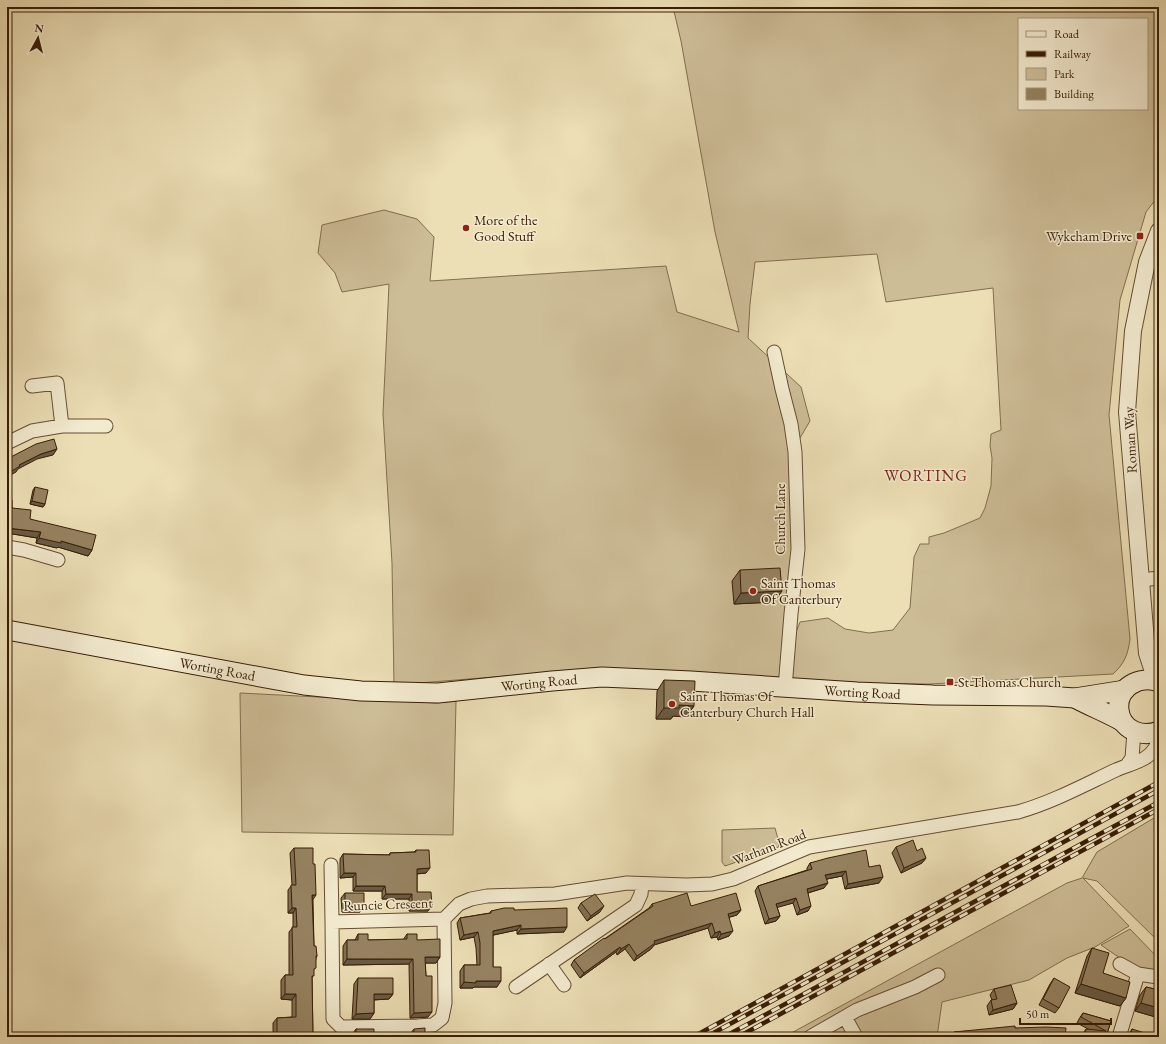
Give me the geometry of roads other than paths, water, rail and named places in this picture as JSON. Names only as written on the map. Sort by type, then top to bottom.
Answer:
[{"type":"main road","name":"Worting Road","points":[[7,630],[304,685],[361,691],[438,693],[552,681],[602,678],[691,681],[785,688],[933,695],[1046,696],[1075,698],[1145,683]]},
{"type":"main road","points":[[1145,683],[1119,701],[1119,711],[1129,727],[1142,734],[1152,734],[1159,731]]},
{"type":"main road","name":"Worting Road","points":[[1075,698],[1096,710],[1112,716],[1129,727]]},
{"type":"street","name":"Roman Way","points":[[1145,683],[1147,652],[1127,412],[1133,331],[1146,262],[1159,231]]},
{"type":"street","name":"Church Lane","points":[[774,352],[791,424],[795,452],[798,549],[785,688]]},
{"type":"street","points":[[32,386],[57,383],[62,426]]},
{"type":"street","points":[[7,443],[32,431],[62,426],[106,426]]},
{"type":"street","points":[[7,547],[24,550],[58,560]]},
{"type":"street","points":[[1141,580],[1159,578]]},
{"type":"street","points":[[1127,765],[1132,758],[1129,727]]},
{"type":"street","name":"Warham Road","points":[[444,919],[459,904],[471,899],[487,896],[555,894],[627,883],[712,884],[733,878],[809,847],[1018,812],[1041,806],[1127,765],[1144,759],[1151,753],[1158,742],[1159,736]]},
{"type":"street","points":[[331,865],[332,922]]},
{"type":"street","points":[[516,987],[636,905],[641,894],[642,884]]},
{"type":"street","name":"Runcie Crescent","points":[[444,919],[445,1004],[442,1018],[433,1025],[341,1027],[333,1019],[332,922],[444,919]]},
{"type":"street","points":[[549,964],[564,985]]},
{"type":"street","points":[[1120,964],[1138,974],[1158,977]]},
{"type":"street","points":[[1119,1037],[1138,974]]},
{"type":"street","points":[[810,1037],[869,1005],[908,990],[938,975]]},
{"type":"street","points":[[845,1017],[856,1037]]},
{"type":"railway","points":[[693,1037],[1159,782]]},
{"type":"railway","points":[[706,1037],[1159,790]]},
{"type":"railway","points":[[724,1037],[1159,802]]},
{"type":"railway","points":[[738,1037],[1159,809]]},
{"type":"place","name":"More of the Good Stuff","points":[[466,228]]},
{"type":"place","name":"Wykeham Drive","points":[[1140,236]]},
{"type":"place","name":"Saint Thomas Of Canterbury","points":[[753,591]]},
{"type":"place","name":"St Thomas Church","points":[[950,682]]},
{"type":"place","name":"Saint Thomas Of Canterbury Church Hall","points":[[672,704]]},
{"type":"district","name":"WORTING","points":[[926,475]]}]
